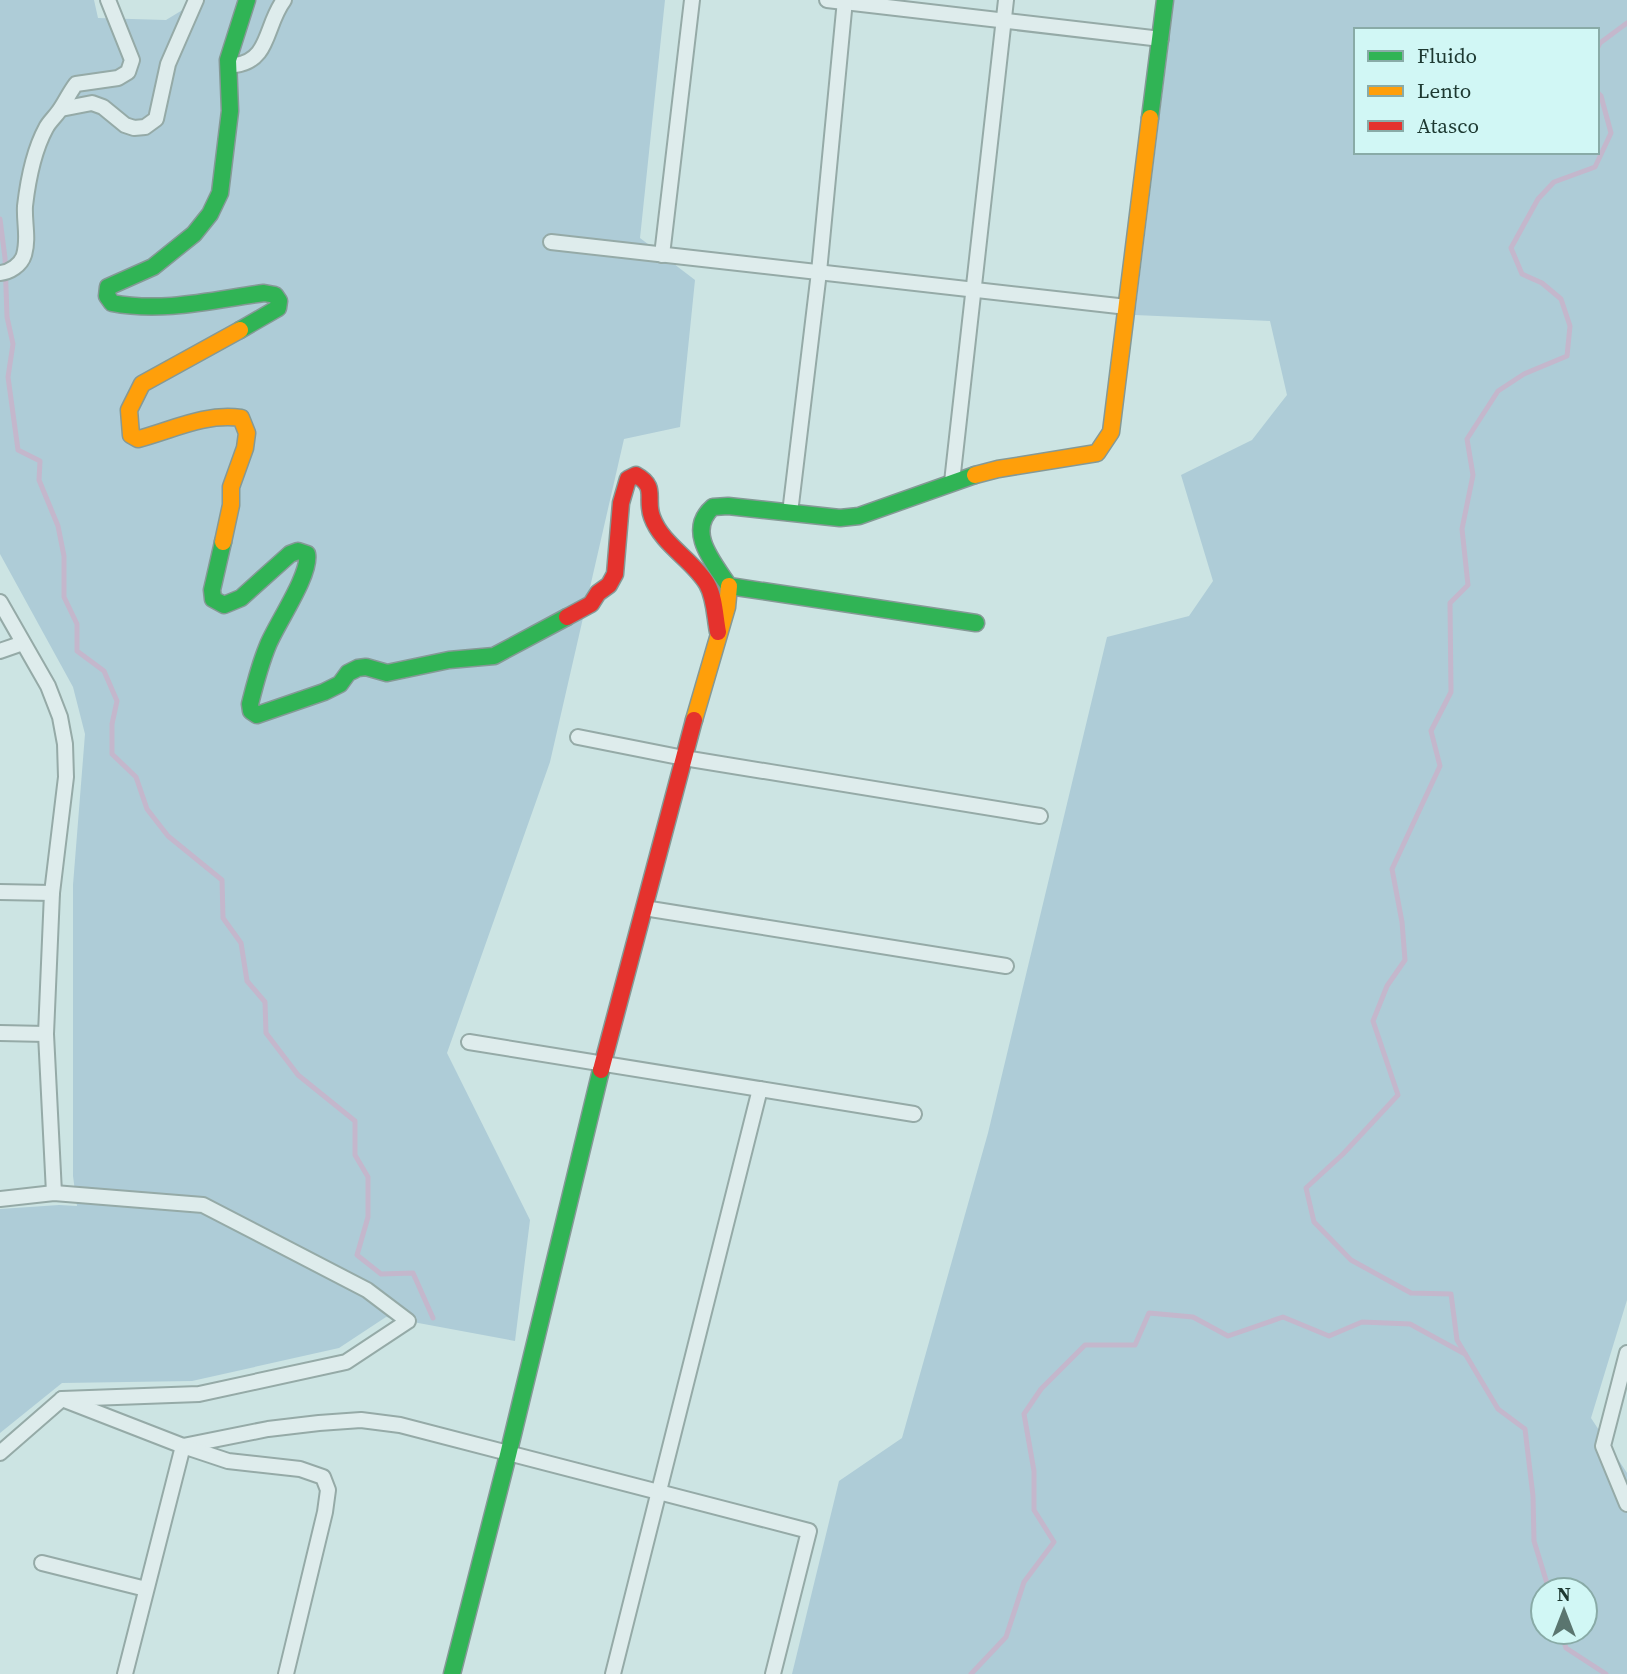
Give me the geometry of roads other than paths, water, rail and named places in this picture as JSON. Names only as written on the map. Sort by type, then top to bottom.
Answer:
[{"type":"street","points":[[0,273],[9,272],[23,258],[27,238],[25,211],[29,178],[46,127],[76,84],[118,78],[128,72],[132,60],[108,0]]},
{"type":"street","points":[[61,109],[92,103],[103,107],[125,125],[134,128],[145,127],[156,119],[168,64],[197,0]]},
{"type":"street","points":[[247,0],[228,60],[230,111],[220,193],[210,214],[194,234],[153,267],[115,282],[108,287],[107,296],[112,303],[134,307],[185,304],[264,293],[275,295],[279,300],[278,307],[200,354],[142,384],[129,410],[131,435],[138,439],[213,417],[231,415],[241,418],[245,424],[245,448],[231,487],[231,505],[212,590],[217,604],[228,605],[239,599],[290,554],[298,551],[307,554],[310,562],[305,574],[284,610],[261,662],[253,688],[251,711],[257,715],[324,692],[340,684],[348,673],[358,668],[366,667],[387,673],[449,660],[494,656],[591,604],[598,593],[609,585],[615,574],[621,503],[628,479],[636,475],[645,480],[650,488],[652,517],[660,532],[707,584],[718,632]]},
{"type":"street","points":[[228,60],[235,65],[249,63],[258,55],[277,9],[284,0]]},
{"type":"street","points":[[662,255],[692,0]]},
{"type":"street","points":[[827,0],[1161,39]]},
{"type":"street","points":[[952,482],[1006,0]]},
{"type":"street","points":[[452,1674],[602,1064],[727,607],[729,586],[706,547],[702,518],[713,507],[728,506],[840,518],[859,516],[952,482],[998,469],[1097,453],[1107,442],[1111,432],[1165,0]]},
{"type":"street","points":[[790,513],[819,272],[845,1]]},
{"type":"street","points":[[551,242],[1127,307]]},
{"type":"street","points":[[729,586],[976,623]]},
{"type":"street","points":[[0,602],[52,696],[60,716],[65,744],[66,777],[52,893],[46,1034],[54,1193]]},
{"type":"street","points":[[0,651],[23,643]]},
{"type":"street","points":[[578,737],[684,758],[1040,816]]},
{"type":"street","points":[[0,892],[52,893]]},
{"type":"street","points":[[643,908],[1006,966]]},
{"type":"street","points":[[0,1033],[46,1034]]},
{"type":"street","points":[[469,1042],[914,1114]]},
{"type":"street","points":[[613,1674],[760,1089]]},
{"type":"street","points":[[0,1199],[54,1193],[203,1205],[367,1290],[408,1321],[346,1362],[199,1394],[62,1399],[0,1453]]},
{"type":"street","points":[[1627,1353],[1603,1446],[1627,1503]]},
{"type":"street","points":[[62,1399],[228,1461],[300,1469],[323,1478],[328,1490],[325,1512],[286,1674]]},
{"type":"street","points":[[183,1446],[268,1429],[360,1420],[400,1425],[809,1531],[772,1674]]},
{"type":"street","points":[[125,1674],[183,1446]]},
{"type":"street","points":[[42,1563],[146,1589]]},
{"type":"waterway","points":[[1599,45],[1627,23]]},
{"type":"waterway","points":[[1545,1576],[1534,1541],[1533,1496],[1525,1429],[1498,1409],[1457,1340],[1451,1294],[1411,1293],[1351,1260],[1314,1222],[1306,1188],[1343,1154],[1398,1095],[1373,1021],[1387,986],[1405,960],[1402,922],[1392,869],[1440,766],[1431,731],[1451,692],[1450,603],[1468,585],[1462,529],[1473,475],[1467,439],[1498,391],[1524,374],[1567,356],[1570,326],[1561,299],[1542,283],[1522,274],[1511,248],[1538,199],[1554,182],[1595,167],[1611,133],[1599,94]]},
{"type":"waterway","points":[[0,219],[5,258],[7,317],[13,344],[8,377],[18,450],[40,461],[39,480],[58,526],[64,556],[64,597],[77,624],[77,651],[104,671],[117,701],[112,724],[112,754],[136,777],[147,809],[168,836],[222,880],[223,918],[241,943],[247,981],[265,1002],[266,1033],[298,1075],[355,1121],[355,1155],[368,1177],[368,1217],[357,1255],[381,1274],[413,1273],[433,1318]]},
{"type":"waterway","points":[[971,1674],[1006,1637],[1024,1582],[1054,1542],[1034,1510],[1034,1471],[1024,1414],[1041,1389],[1085,1345],[1135,1345],[1149,1313],[1193,1317],[1228,1336],[1283,1317],[1329,1336],[1362,1322],[1410,1324],[1465,1354]]},
{"type":"waterway","points":[[1565,1646],[1606,1674]]}]
